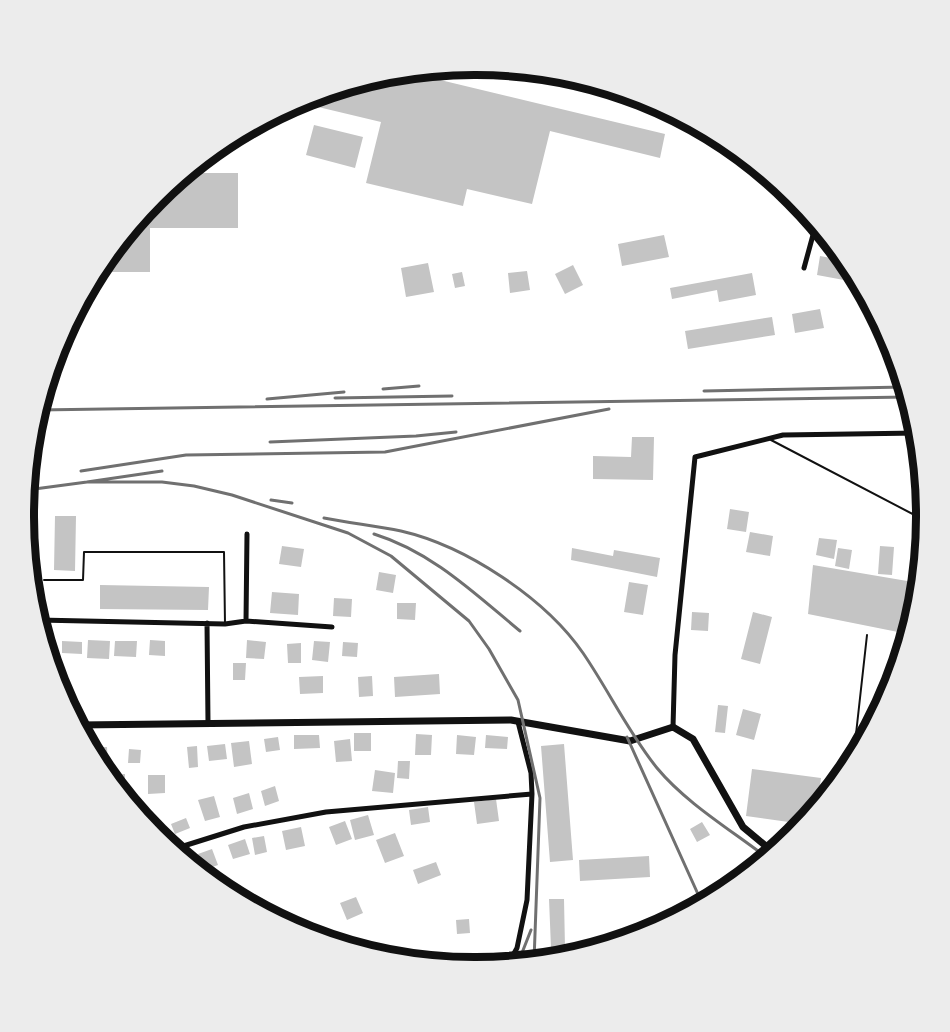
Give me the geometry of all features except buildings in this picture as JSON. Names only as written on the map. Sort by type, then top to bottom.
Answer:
[{"type":"street","points":[[804,268],[813,235]]},
{"type":"street","points":[[673,728],[675,655],[695,457],[783,435],[908,433]]},
{"type":"street","points":[[246,621],[247,534]]},
{"type":"street","points":[[48,620],[225,624],[246,621],[332,627]]},
{"type":"street","points":[[207,623],[208,723]]},
{"type":"street","points":[[513,955],[517,948],[527,900],[532,794],[531,773],[514,721]]},
{"type":"street","points":[[87,724],[514,721],[630,741],[673,728],[693,739],[743,827],[766,846]]},
{"type":"street","points":[[184,846],[244,827],[326,812],[532,794]]},
{"type":"lane","points":[[769,439],[916,516]]},
{"type":"lane","points":[[44,580],[83,580],[84,552],[224,552],[225,624]]},
{"type":"lane","points":[[856,736],[867,635]]},
{"type":"railway","points":[[383,389],[419,386]]},
{"type":"railway","points":[[704,391],[896,387]]},
{"type":"railway","points":[[267,399],[344,392]]},
{"type":"railway","points":[[335,398],[452,396]]},
{"type":"railway","points":[[48,410],[899,397]]},
{"type":"railway","points":[[81,471],[186,455],[385,452],[609,409]]},
{"type":"railway","points":[[270,442],[416,436],[456,432]]},
{"type":"railway","points":[[162,471],[87,482],[162,482],[194,486],[232,495],[348,533],[391,556],[469,621],[489,649],[518,700],[540,798],[534,953]]},
{"type":"railway","points":[[35,489],[87,482]]},
{"type":"railway","points":[[271,500],[292,503]]},
{"type":"railway","points":[[324,518],[401,531],[426,538],[477,562],[526,594],[548,613],[583,653],[657,768],[681,793],[759,852]]},
{"type":"railway","points":[[374,534],[415,551],[434,563],[469,588],[520,631]]},
{"type":"railway","points":[[627,737],[698,895]]},
{"type":"railway","points":[[521,954],[531,930]]}]
